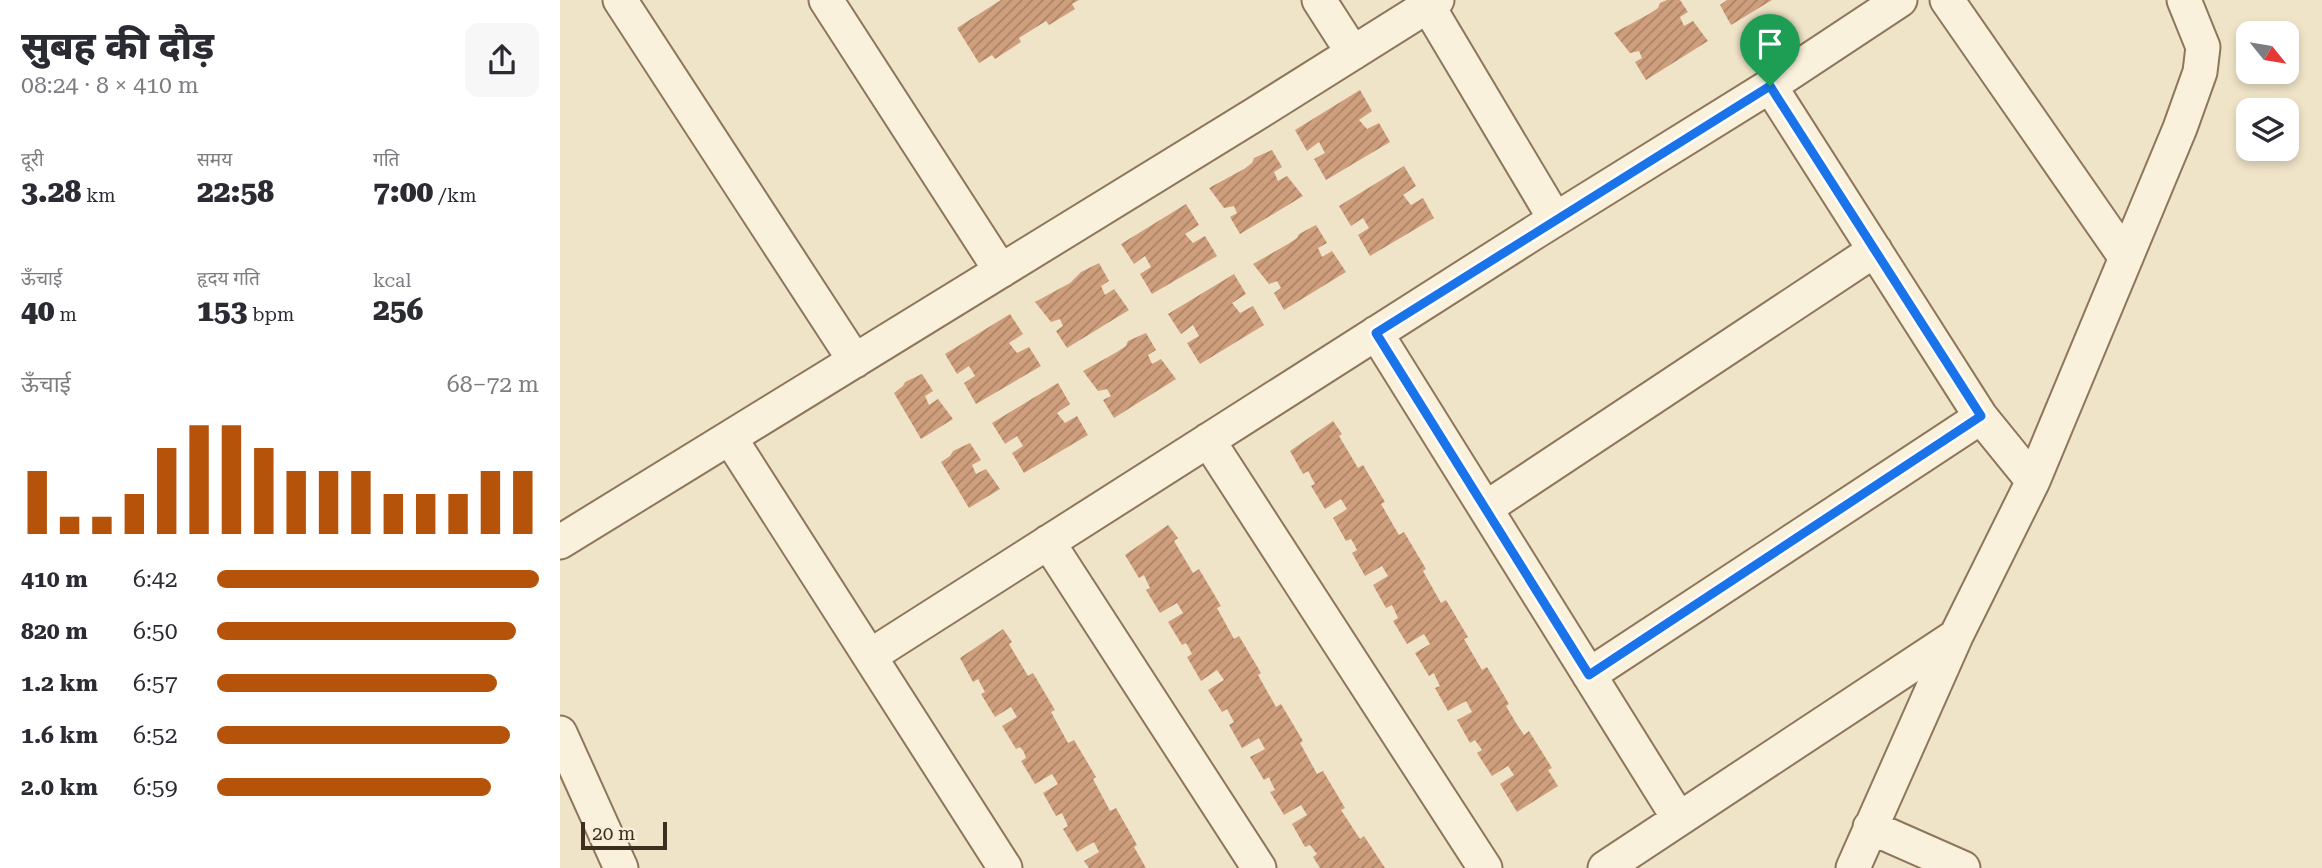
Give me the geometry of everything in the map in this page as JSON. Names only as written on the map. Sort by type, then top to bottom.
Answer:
[{"type":"street","points":[[621,0],[855,361]]},
{"type":"street","points":[[1319,0],[1353,53]]},
{"type":"street","points":[[870,656],[1555,219],[1770,86],[1900,0]]},
{"type":"street","points":[[1947,0],[2126,258]]},
{"type":"street","points":[[1853,868],[1956,635],[2033,481],[2180,128],[2200,72],[2203,47],[2184,0]]},
{"type":"street","points":[[835,3],[1001,271]]},
{"type":"street","points":[[560,542],[1432,3],[1555,219]]},
{"type":"street","points":[[1770,86],[1981,416],[2033,481]]},
{"type":"street","points":[[1486,508],[1875,250]]},
{"type":"street","points":[[1376,333],[1679,819]]},
{"type":"street","points":[[1589,675],[1981,416]]},
{"type":"street","points":[[730,438],[1005,868]]},
{"type":"street","points":[[1208,440],[1485,868]]},
{"type":"street","points":[[1048,542],[1259,868]]},
{"type":"street","points":[[1605,868],[1956,635]]},
{"type":"street","points":[[560,733],[621,868]]},
{"type":"street","points":[[1870,827],[1963,868]]},
{"type":"building","points":[[1001,0],[1079,0],[1072,4],[1075,9],[1049,25],[1046,21],[1019,38],[1021,42],[995,59],[992,55],[979,63],[957,28]]},
{"type":"building","points":[[1667,0],[1680,0],[1688,12],[1680,17],[1684,26],[1693,21],[1708,41],[1646,80],[1635,62],[1642,58],[1639,51],[1630,53],[1614,33],[1649,14]]},
{"type":"building","points":[[1727,0],[1772,0],[1731,25],[1720,5]]},
{"type":"building","points":[[1360,90],[1372,111],[1359,120],[1367,129],[1379,123],[1390,142],[1326,180],[1314,159],[1325,153],[1319,142],[1307,151],[1295,130]]},
{"type":"building","points":[[1272,150],[1282,167],[1274,172],[1278,181],[1287,176],[1303,196],[1240,234],[1230,217],[1237,213],[1234,206],[1224,208],[1209,188],[1244,169],[1254,158]]},
{"type":"building","points":[[1404,166],[1416,186],[1403,195],[1411,205],[1423,198],[1434,218],[1370,256],[1358,235],[1369,228],[1363,218],[1351,226],[1339,206]]},
{"type":"building","points":[[1186,204],[1199,225],[1185,234],[1193,243],[1205,236],[1217,256],[1152,294],[1140,274],[1151,267],[1145,256],[1134,264],[1121,244]]},
{"type":"building","points":[[1316,225],[1327,243],[1318,248],[1322,257],[1332,251],[1346,272],[1284,310],[1274,293],[1281,288],[1277,281],[1269,284],[1253,264]]},
{"type":"building","points":[[1099,263],[1109,281],[1101,286],[1105,295],[1114,289],[1129,310],[1067,348],[1056,331],[1063,326],[1060,319],[1051,322],[1035,302]]},
{"type":"building","points":[[1234,274],[1246,294],[1232,303],[1240,313],[1253,306],[1264,325],[1200,364],[1187,343],[1199,336],[1193,325],[1181,334],[1168,314]]},
{"type":"building","points":[[1010,314],[1023,334],[1009,343],[1017,353],[1029,347],[1041,366],[976,404],[964,383],[975,376],[969,366],[957,374],[945,354]]},
{"type":"building","points":[[1146,333],[1156,350],[1148,355],[1152,364],[1161,359],[1176,379],[1114,418],[1103,400],[1111,396],[1107,389],[1098,391],[1083,371],[1126,346],[1128,341]]},
{"type":"building","points":[[922,374],[933,391],[925,396],[929,405],[938,399],[953,419],[921,439],[894,393],[905,382]]},
{"type":"building","points":[[1058,383],[1070,404],[1057,413],[1065,423],[1077,416],[1088,435],[1024,473],[1012,453],[1023,446],[1017,436],[1005,444],[992,423]]},
{"type":"building","points":[[1333,421],[1358,468],[1363,465],[1385,502],[1381,504],[1399,535],[1404,532],[1426,569],[1423,571],[1441,603],[1446,600],[1468,637],[1464,639],[1482,670],[1487,667],[1509,704],[1506,706],[1516,723],[1524,735],[1529,731],[1552,768],[1548,770],[1558,786],[1517,812],[1500,784],[1514,775],[1508,766],[1492,776],[1477,753],[1482,750],[1475,740],[1470,743],[1457,720],[1472,712],[1466,701],[1448,711],[1435,688],[1440,686],[1434,673],[1429,676],[1415,653],[1430,644],[1424,634],[1407,644],[1393,621],[1398,618],[1392,605],[1386,608],[1373,585],[1388,576],[1382,566],[1365,576],[1352,553],[1357,550],[1354,544],[1351,539],[1346,541],[1333,518],[1347,509],[1341,499],[1325,509],[1311,486],[1315,484],[1308,471],[1303,474],[1290,451]]},
{"type":"building","points":[[970,443],[981,460],[972,465],[976,474],[986,469],[1000,489],[969,508],[941,462],[953,451]]},
{"type":"building","points":[[1168,525],[1178,538],[1174,541],[1193,573],[1199,569],[1221,606],[1217,608],[1234,639],[1239,636],[1261,673],[1258,675],[1276,707],[1281,704],[1303,741],[1300,743],[1317,774],[1323,771],[1345,808],[1341,810],[1360,839],[1364,836],[1385,868],[1320,868],[1313,857],[1317,854],[1310,845],[1305,847],[1292,824],[1307,815],[1301,805],[1284,815],[1270,792],[1275,790],[1269,777],[1264,780],[1250,757],[1265,749],[1259,738],[1242,748],[1229,725],[1234,722],[1227,709],[1222,712],[1208,690],[1224,680],[1217,670],[1201,681],[1187,657],[1192,654],[1189,648],[1186,643],[1182,645],[1168,622],[1183,613],[1177,603],[1160,613],[1146,590],[1150,588],[1144,575],[1139,578],[1125,555]]},
{"type":"building","points":[[1003,629],[1028,676],[1033,673],[1055,710],[1051,712],[1068,743],[1074,740],[1096,777],[1093,779],[1110,811],[1116,808],[1137,845],[1134,847],[1146,868],[1089,868],[1084,861],[1099,852],[1094,842],[1077,852],[1063,829],[1068,826],[1062,813],[1056,816],[1043,793],[1058,784],[1052,774],[1035,784],[1021,761],[1026,758],[1024,752],[1020,747],[1016,749],[1002,726],[1017,717],[1011,707],[995,717],[981,694],[985,692],[978,679],[973,682],[960,658]]},
{"type":"route","points":[[1770,86],[1981,416],[1589,675],[1376,333],[1770,86]]}]
